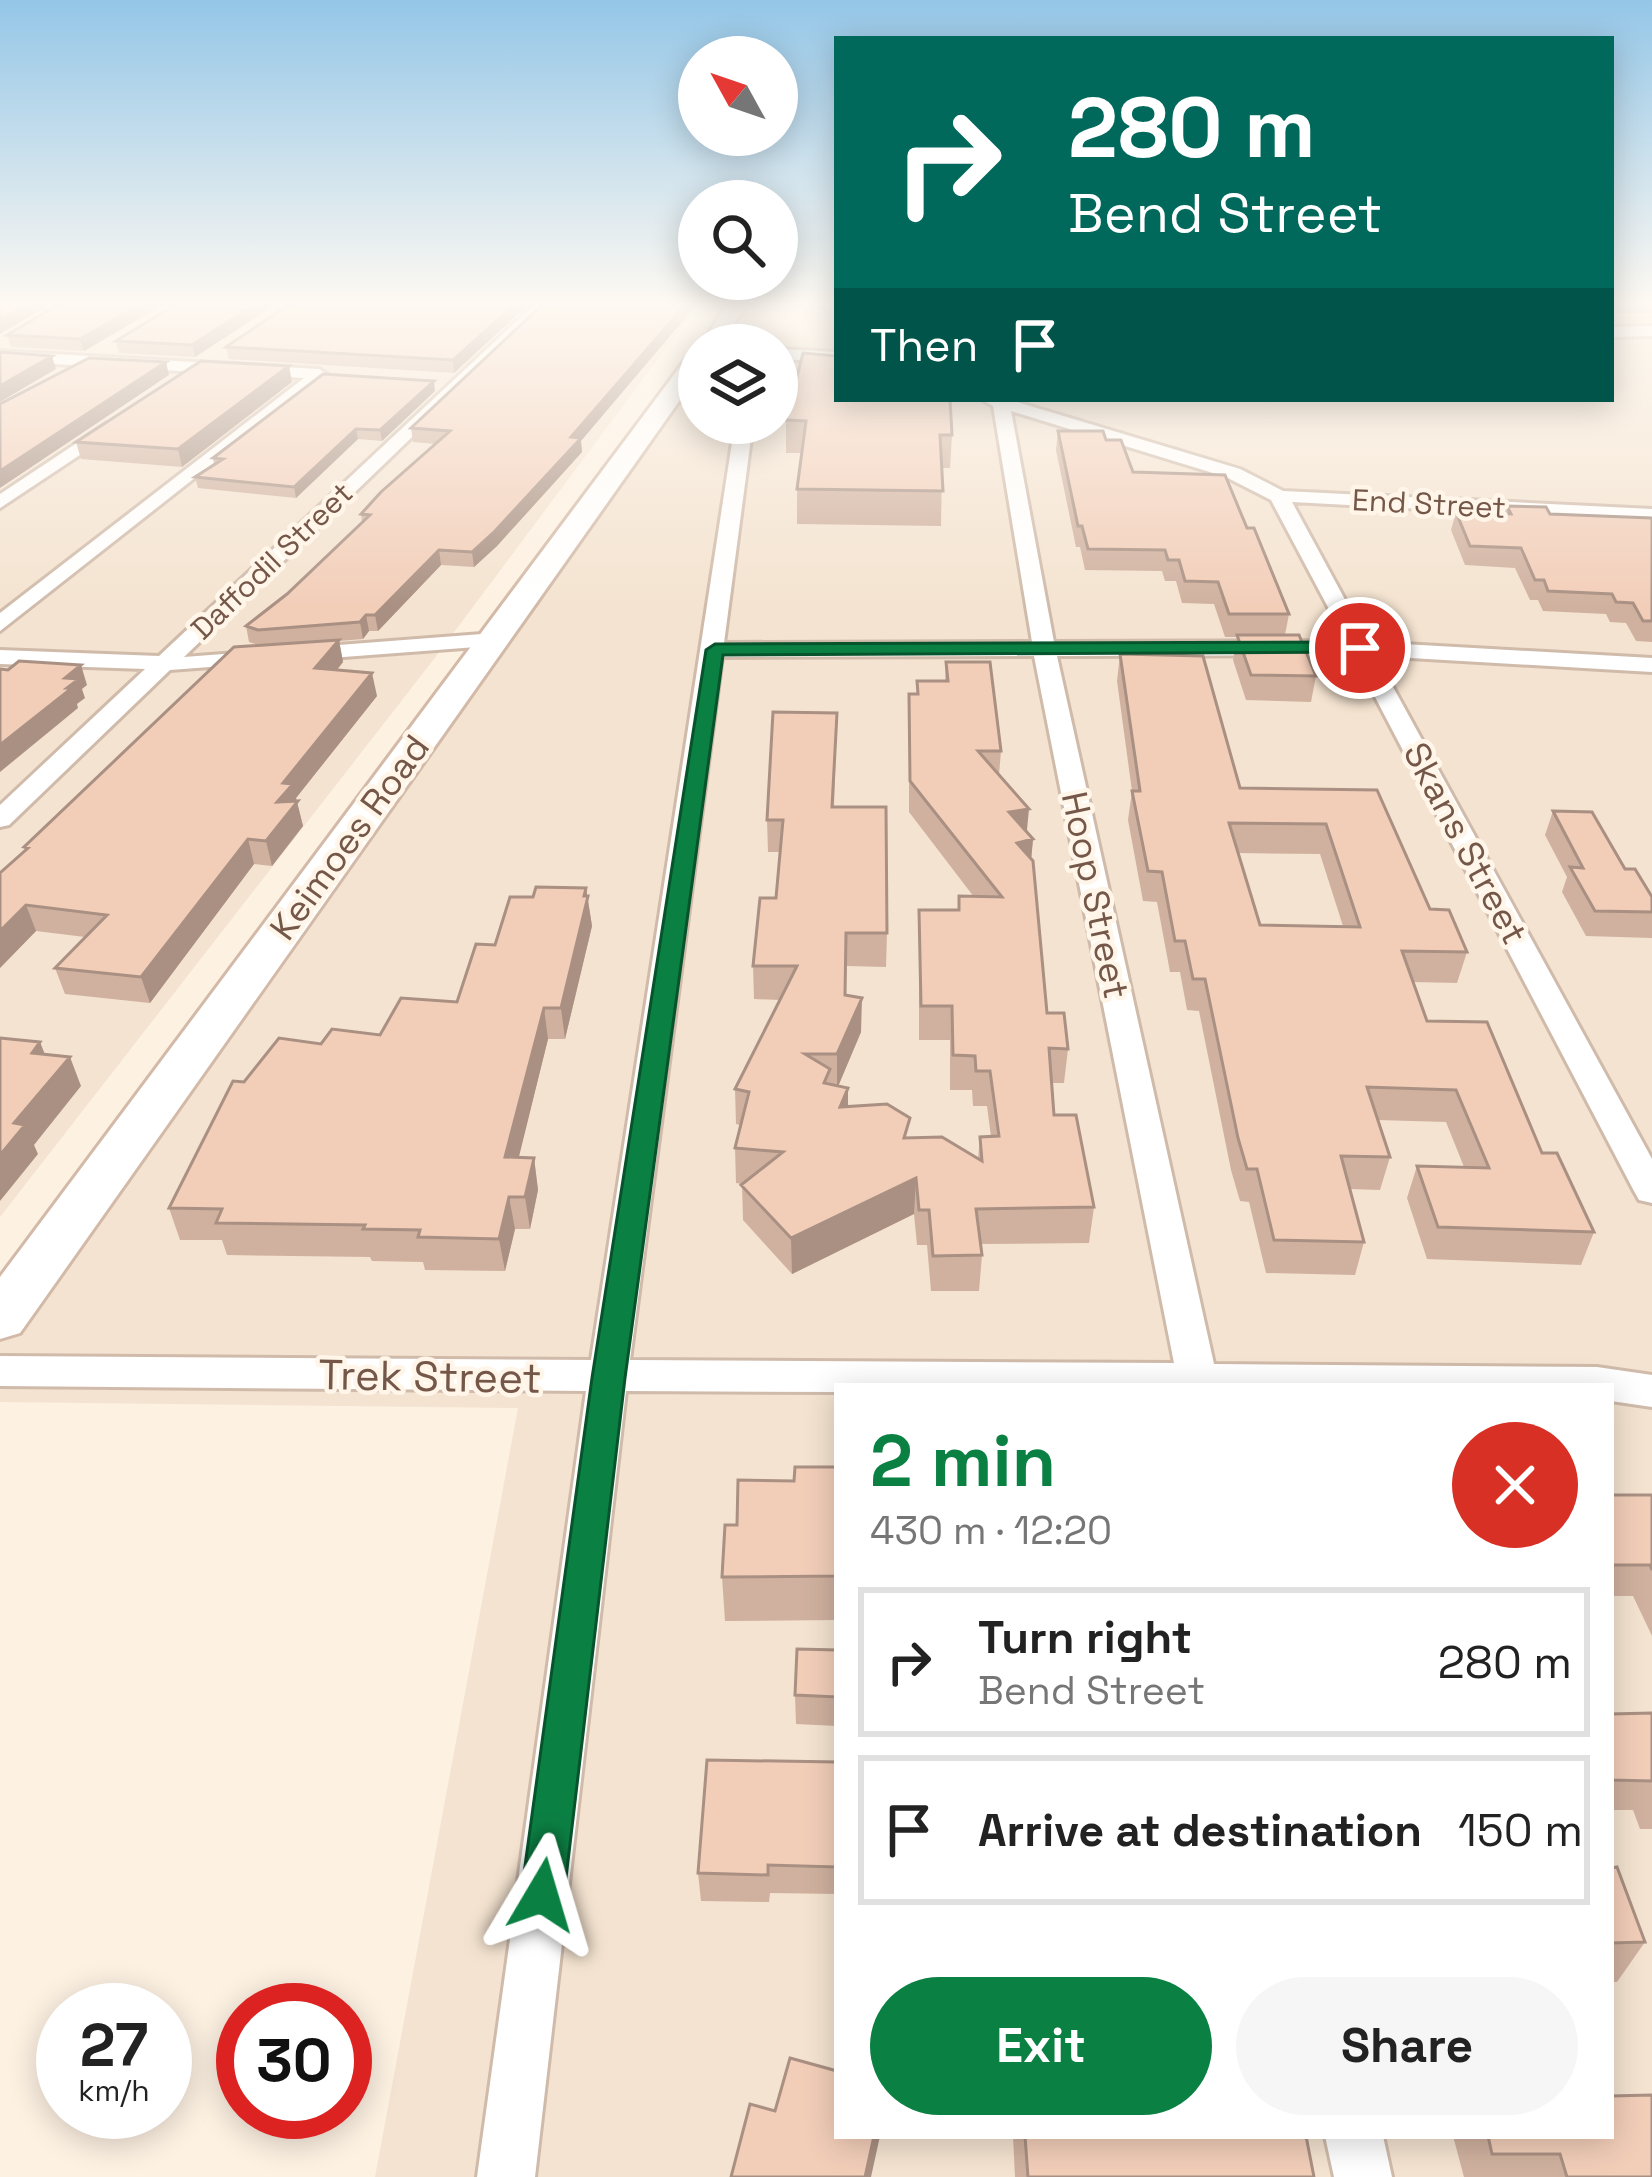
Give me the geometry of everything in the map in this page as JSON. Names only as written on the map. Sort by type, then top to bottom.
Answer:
[{"type":"street","points":[[0,624],[280,405]]},
{"type":"street","name":"Daffodil Street","points":[[0,819],[436,405]]},
{"type":"street","name":"Keimoes Road","points":[[0,1318],[665,405]]},
{"type":"street","name":"Hoop Street","points":[[996,405],[1198,1382]]},
{"type":"street","points":[[1007,405],[1233,473],[1279,496]]},
{"type":"street","points":[[0,502],[128,417]]},
{"type":"street","points":[[506,2177],[608,1378],[741,444]]},
{"type":"street","name":"End Street","points":[[1279,496],[1652,515]]},
{"type":"street","name":"Skans Street","points":[[1279,496],[1652,1191]]},
{"type":"street","points":[[0,657],[164,665],[495,640]]},
{"type":"street","points":[[715,650],[1360,648],[1652,665]]},
{"type":"street","name":"Trek Street","points":[[0,1371],[1597,1383]]},
{"type":"street","name":"Trek Street","points":[[1614,1385],[1652,1391]]},
{"type":"street","points":[[1355,2139],[1363,2177]]},
{"type":"shaded area","points":[[0,405],[624,405],[434,659],[0,1217]]},
{"type":"shaded area","points":[[675,405],[678,444],[798,444],[798,405],[1652,405],[1652,2177],[375,2177],[518,1408],[0,1402],[0,1324]]},
{"type":"building","points":[[0,405],[101,405],[0,471]]},
{"type":"building","points":[[134,405],[237,405],[178,449],[76,442]]},
{"type":"building","points":[[283,405],[408,405],[380,430],[356,429],[294,487],[195,477],[223,459],[213,458]]},
{"type":"building","points":[[436,405],[599,405],[571,437],[581,438],[495,531],[472,552],[439,550],[375,615],[366,615],[360,622],[258,630],[246,626],[370,515],[361,514],[450,431],[411,428]]},
{"type":"building","points":[[798,405],[950,405],[952,435],[940,435],[943,491],[797,489],[806,421],[798,421]]},
{"type":"building","points":[[1058,431],[1103,431],[1106,440],[1121,440],[1133,472],[1225,475],[1247,528],[1254,528],[1289,614],[1229,614],[1218,582],[1185,581],[1179,560],[1168,560],[1165,550],[1088,549],[1082,526],[1078,526]]},
{"type":"building","points":[[1507,506],[1546,507],[1550,514],[1652,518],[1652,621],[1643,621],[1633,603],[1616,602],[1612,594],[1548,591],[1544,580],[1535,580],[1521,548],[1470,546],[1456,512],[1511,514]]},
{"type":"building","points":[[1237,635],[1299,635],[1316,676],[1251,675]]},
{"type":"building","points":[[339,640],[315,668],[372,673],[283,783],[293,784],[277,802],[298,801],[266,841],[248,839],[141,977],[55,968],[107,915],[26,905],[0,931],[0,873],[234,647]]},
{"type":"building","points":[[1120,654],[1203,656],[1240,788],[1377,790],[1430,909],[1449,910],[1467,952],[1402,951],[1427,1021],[1487,1022],[1542,1153],[1557,1153],[1594,1232],[1438,1227],[1417,1166],[1489,1168],[1456,1090],[1367,1087],[1390,1157],[1341,1156],[1364,1242],[1274,1240],[1257,1169],[1247,1169],[1238,1138],[1205,979],[1193,979],[1185,941],[1175,941],[1162,872],[1148,871],[1132,791],[1140,791]],"holes":[[[1229,823],[1326,824],[1360,927],[1260,925]]]},
{"type":"building","points":[[19,661],[81,665],[65,678],[79,679],[0,745],[0,669],[8,670]]},
{"type":"building","points":[[946,662],[990,662],[1001,751],[978,751],[1029,809],[1009,812],[1033,839],[1017,843],[1033,861],[1047,1013],[1064,1013],[1068,1049],[1049,1048],[1054,1115],[1076,1115],[1094,1207],[976,1209],[982,1255],[933,1256],[929,1210],[919,1210],[916,1178],[791,1238],[741,1185],[783,1152],[735,1148],[749,1092],[735,1089],[797,966],[753,966],[760,898],[776,898],[783,820],[767,820],[773,712],[837,713],[832,807],[886,807],[887,933],[846,933],[845,995],[862,998],[837,1054],[805,1054],[830,1069],[824,1083],[848,1088],[840,1107],[887,1104],[910,1118],[904,1138],[942,1137],[982,1161],[980,1137],[999,1136],[990,1071],[976,1071],[975,1056],[953,1055],[952,1006],[921,1006],[919,910],[959,910],[959,896],[1002,897],[910,781],[909,694],[918,694],[917,681],[948,681]]},
{"type":"building","points":[[1553,811],[1592,812],[1625,869],[1635,869],[1652,897],[1652,912],[1595,911],[1570,867],[1583,868]]},
{"type":"building","points":[[536,887],[586,888],[584,896],[588,896],[561,1008],[544,1008],[505,1157],[534,1158],[525,1197],[509,1197],[499,1239],[418,1237],[420,1230],[363,1229],[365,1225],[216,1223],[222,1209],[169,1208],[233,1081],[244,1082],[279,1038],[321,1044],[332,1029],[380,1035],[401,998],[457,1002],[476,944],[495,945],[510,897],[533,897]]},
{"type":"building","points":[[0,1038],[40,1042],[32,1053],[70,1057],[14,1123],[25,1125],[0,1155]]},
{"type":"building","points":[[795,1467],[834,1467],[834,1576],[722,1577],[725,1525],[737,1525],[738,1480],[794,1481]]},
{"type":"building","points":[[1614,1495],[1652,1495],[1652,1570],[1650,1565],[1614,1565]]},
{"type":"building","points":[[797,1649],[834,1650],[834,1697],[795,1695]]},
{"type":"building","points":[[1652,1713],[1652,1781],[1614,1780],[1614,1714]]},
{"type":"building","points":[[707,1760],[834,1762],[834,1867],[768,1865],[768,1875],[698,1873]]},
{"type":"building","points":[[1617,1867],[1645,1942],[1614,1943]]},
{"type":"building","points":[[790,2058],[834,2070],[834,2139],[873,2139],[865,2177],[731,2177],[750,2104],[775,2111]]},
{"type":"building","points":[[1652,2095],[1652,2177],[1567,2177],[1560,2154],[1492,2154],[1489,2139],[1614,2139],[1614,2096]]},
{"type":"building","points":[[1025,2139],[1307,2139],[1314,2177],[1028,2177]]},
{"type":"route","points":[[542,1895],[608,1378],[715,650],[1360,648]]}]
